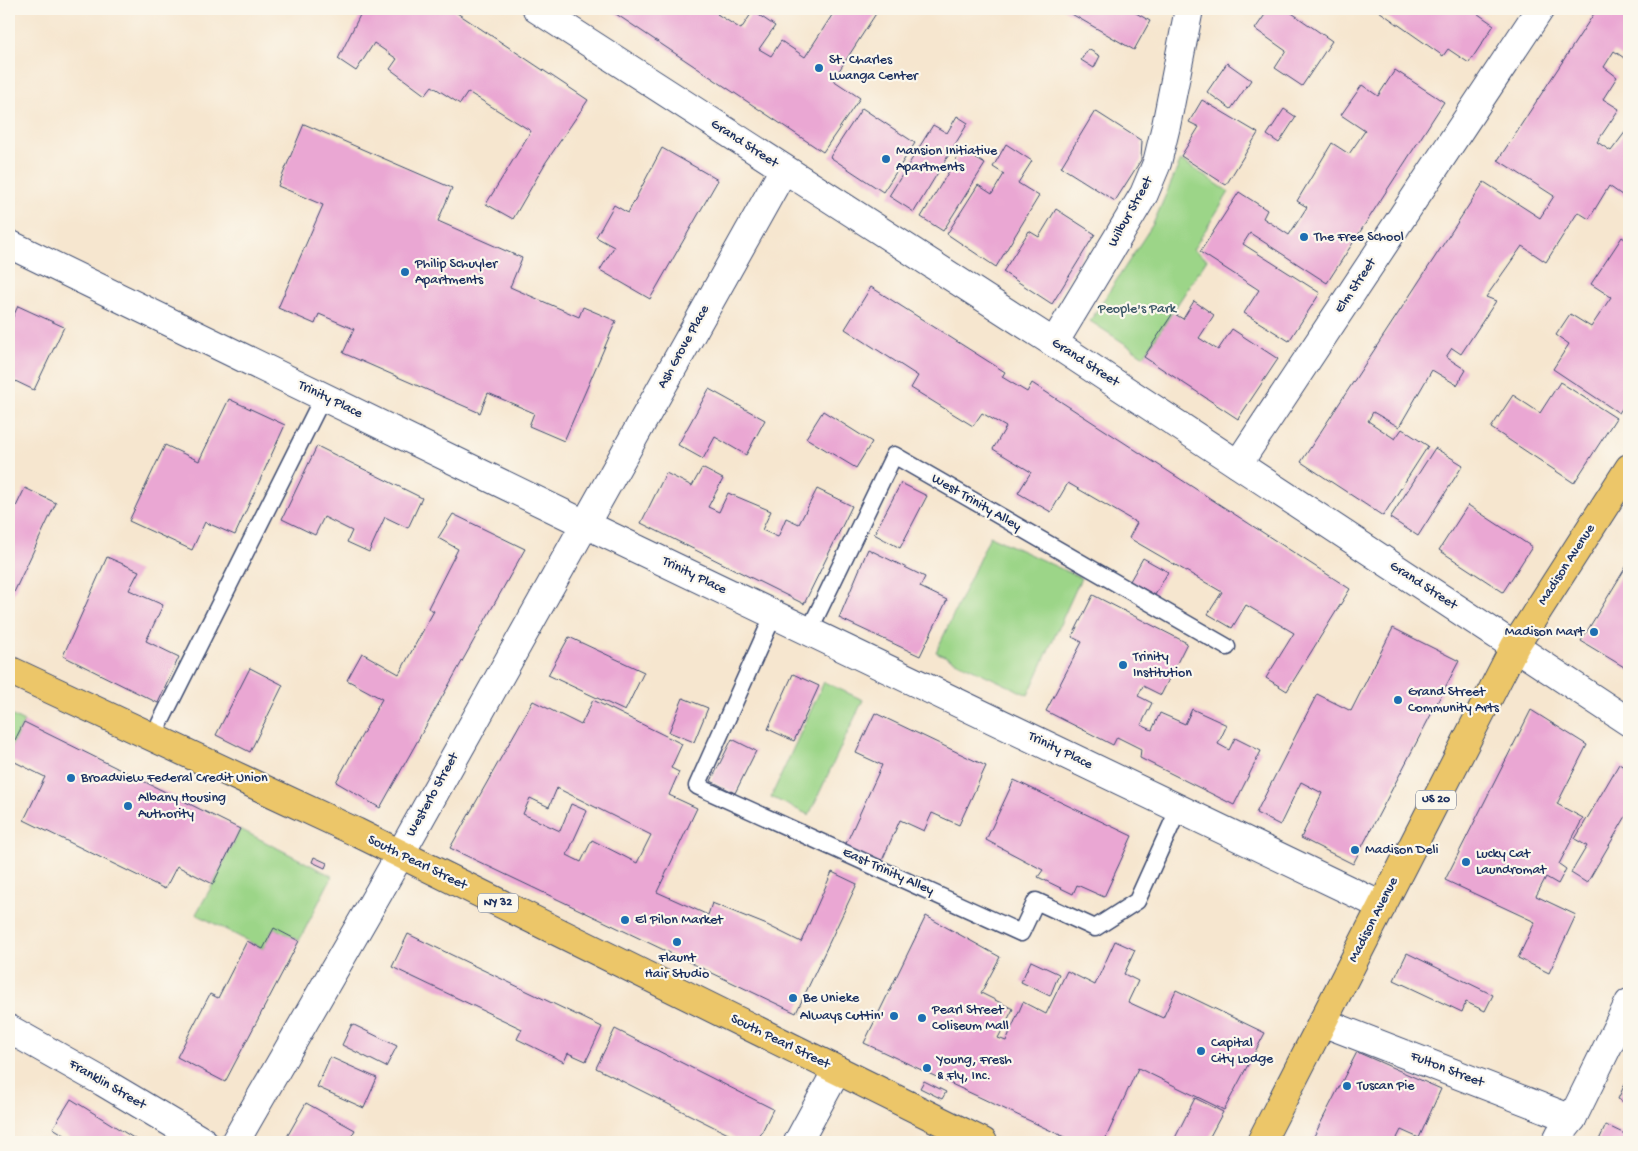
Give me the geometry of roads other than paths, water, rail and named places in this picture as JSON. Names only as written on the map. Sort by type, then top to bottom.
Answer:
[{"type":"main road","name":"Madison Avenue","points":[[1261,1142],[1515,646],[1629,468]]},
{"type":"main road","name":"South Pearl Street","points":[[9,670],[356,832],[983,1142]]},
{"type":"street","name":"Wilbur Street","points":[[1054,343],[1144,194],[1157,162],[1166,126],[1188,9]]},
{"type":"street","name":"Elm Street","points":[[1238,464],[1540,9]]},
{"type":"street","name":"Grand Street","points":[[546,11],[1629,722]]},
{"type":"street","name":"Ash Grove Place","points":[[585,524],[784,169]]},
{"type":"street","name":"Trinity Place","points":[[9,244],[585,524],[1382,906]]},
{"type":"street","name":"Westerlo Street","points":[[235,1142],[379,892],[585,524]]},
{"type":"street","points":[[1556,1142],[1572,1118],[1629,1003]]},
{"type":"street","name":"Fulton Street","points":[[1322,1022],[1572,1118]]},
{"type":"street","name":"Franklin Street","points":[[9,1029],[204,1142]]},
{"type":"street","points":[[798,1142],[837,1070]]},
{"type":"lane","points":[[154,737],[323,397]]},
{"type":"lane","name":"West Trinity Alley","points":[[809,632],[894,455],[1227,647]]},
{"type":"lane","name":"East Trinity Alley","points":[[774,614],[697,786],[1022,933],[1036,901],[1096,928],[1137,901],[1179,808]]},
{"type":"place","name":"St. Charles Lwanga Center","points":[[819,68]]},
{"type":"place","name":"Mansion Initiative Apartments","points":[[886,159]]},
{"type":"place","name":"The Free School","points":[[1304,237]]},
{"type":"place","name":"Philip Schuyler Apartments","points":[[405,272]]},
{"type":"place","name":"Madison Mart","points":[[1594,632]]},
{"type":"place","name":"Trinity Institution","points":[[1123,665]]},
{"type":"place","name":"Grand Street Community Arts","points":[[1398,700]]},
{"type":"place","name":"Broadview Federal Credit Union","points":[[71,778]]},
{"type":"place","name":"Albany Housing Authority","points":[[128,806]]},
{"type":"place","name":"Madison Deli","points":[[1355,850]]},
{"type":"place","name":"Lucky Cat Laundromat","points":[[1466,862]]},
{"type":"place","name":"El Pilon Market","points":[[625,920]]},
{"type":"place","name":"Flaunt Hair Studio","points":[[677,942]]},
{"type":"place","name":"Be Unieke","points":[[793,998]]},
{"type":"place","name":"Always Cuttin'","points":[[894,1016]]},
{"type":"place","name":"Pearl Street Coliseum Mall","points":[[922,1018]]},
{"type":"place","name":"Capital City Lodge","points":[[1201,1051]]},
{"type":"place","name":"Young, Fresh & Fly, Inc.","points":[[927,1068]]},
{"type":"place","name":"Tuscan Pie","points":[[1347,1086]]},
{"type":"park label","name":"People's Park","points":[[1137,309]]}]
